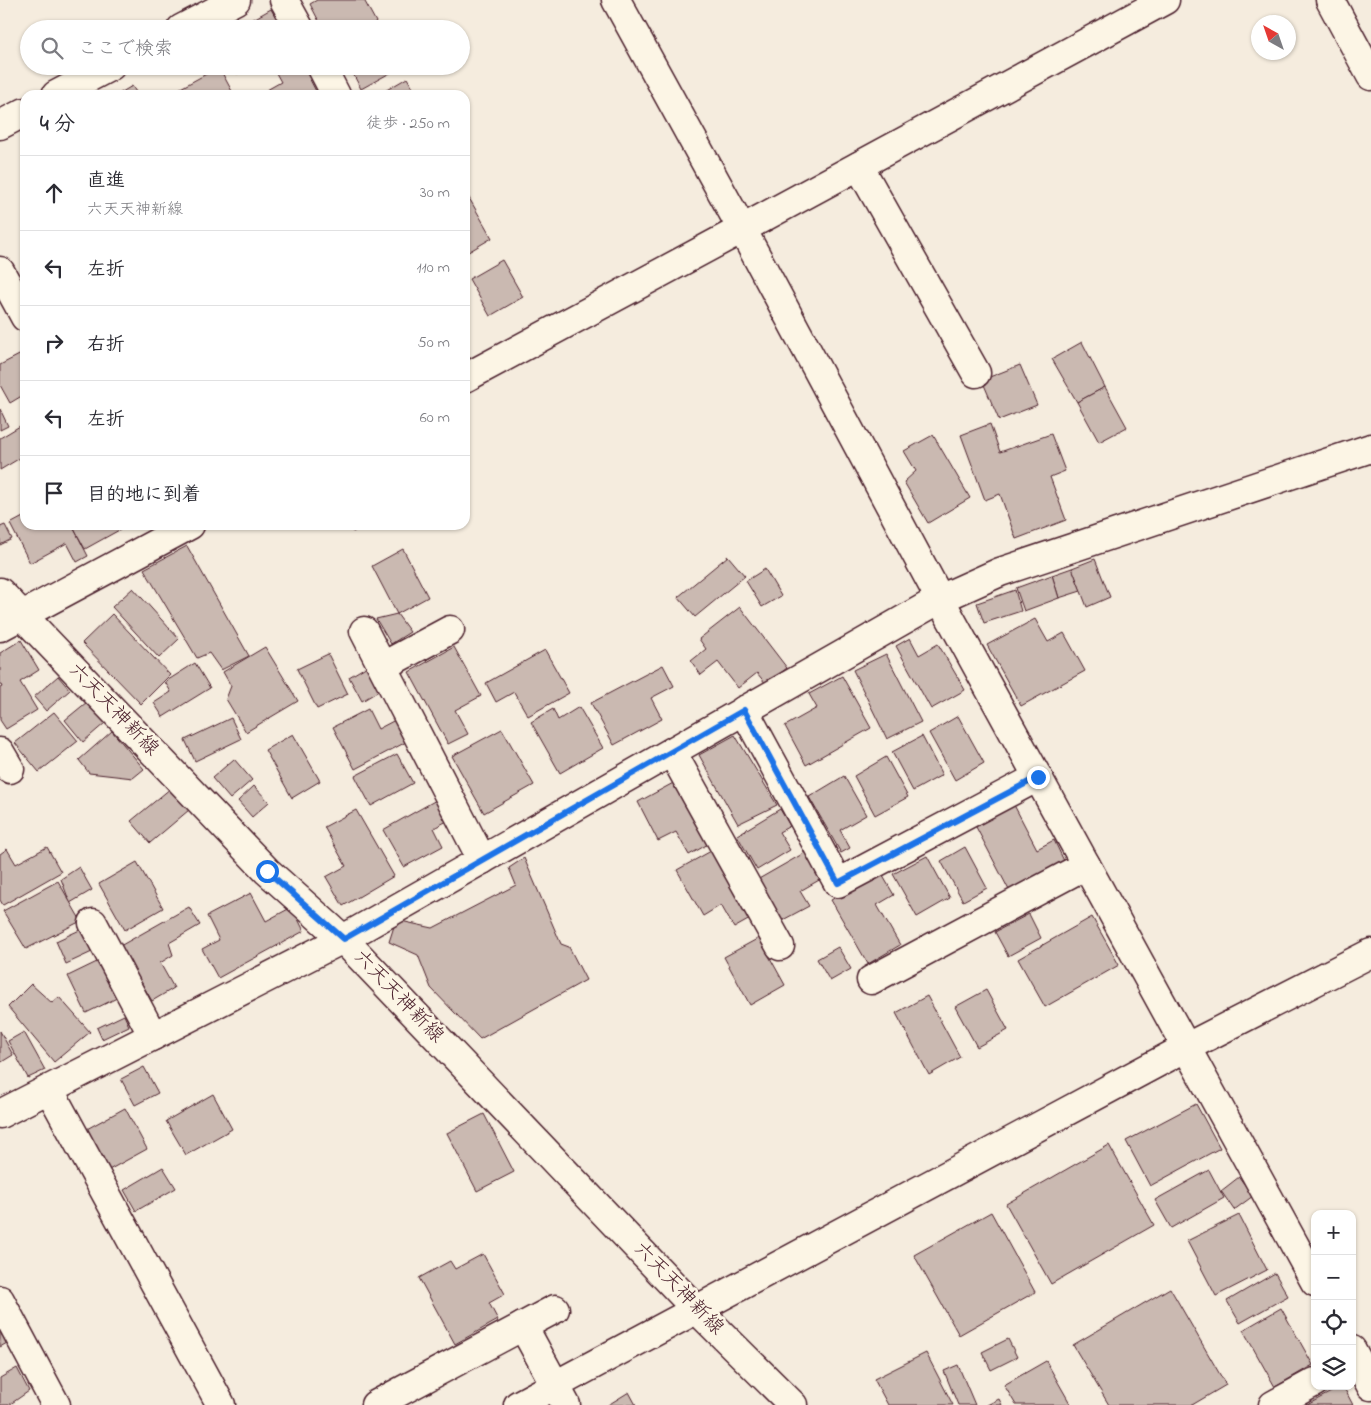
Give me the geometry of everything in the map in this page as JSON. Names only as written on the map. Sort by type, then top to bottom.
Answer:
[{"type":"street","points":[[284,0],[295,20]]},
{"type":"street","points":[[616,0],[940,599],[1311,1275]]},
{"type":"street","points":[[470,375],[1165,0]]},
{"type":"street","points":[[1330,0],[1371,76]]},
{"type":"street","points":[[196,20],[222,3]]},
{"type":"street","points":[[65,90],[94,75]]},
{"type":"street","points":[[326,75],[333,90]]},
{"type":"street","points":[[0,125],[20,115]]},
{"type":"street","points":[[859,166],[976,373]]},
{"type":"street","points":[[0,271],[20,308]]},
{"type":"street","points":[[0,1114],[344,939],[940,599],[1000,572],[1371,448]]},
{"type":"street","points":[[11,621],[181,530]]},
{"type":"street","name":"六天天神新線","points":[[0,592],[11,621],[267,871],[344,939],[696,1309],[793,1405]]},
{"type":"street","points":[[364,630],[482,860]]},
{"type":"street","points":[[383,666],[450,630]]},
{"type":"street","points":[[744,710],[838,883],[1038,777]]},
{"type":"street","points":[[672,752],[780,946]]},
{"type":"street","points":[[871,980],[1086,865]]},
{"type":"street","points":[[93,923],[153,1036]]},
{"type":"street","points":[[518,1405],[561,1395],[696,1309],[1187,1047],[1371,954]]},
{"type":"street","points":[[50,1089],[221,1405]]},
{"type":"street","points":[[0,1300],[56,1405]]},
{"type":"street","points":[[375,1405],[555,1309]]},
{"type":"street","points":[[523,1326],[561,1395]]},
{"type":"street","points":[[1358,1356],[1371,1386]]},
{"type":"street","points":[[1273,1405],[1311,1384]]},
{"type":"building","points":[[317,0],[364,0],[375,20],[318,20],[310,4]]},
{"type":"building","points":[[271,9],[277,20],[252,20]]},
{"type":"building","points":[[204,75],[223,75],[231,90],[177,90]]},
{"type":"building","points":[[277,75],[308,75],[315,90],[267,90],[281,82]]},
{"type":"building","points":[[354,75],[386,75],[361,89]]},
{"type":"building","points":[[407,78],[414,90],[387,90]]},
{"type":"building","points":[[132,86],[135,90],[125,90]]},
{"type":"building","points":[[470,200],[492,238],[470,251]]},
{"type":"building","points":[[502,260],[523,297],[490,316],[470,278]]},
{"type":"building","points":[[1082,342],[1105,387],[1077,402],[1052,359]]},
{"type":"building","points":[[20,355],[20,397],[10,403],[0,385],[0,365]]},
{"type":"building","points":[[1020,365],[1037,405],[999,420],[982,380]]},
{"type":"building","points":[[1105,387],[1127,427],[1099,442],[1077,402]]},
{"type":"building","points":[[0,409],[8,426],[0,430]]},
{"type":"building","points":[[990,424],[1000,452],[1051,434],[1065,471],[1050,477],[1066,520],[1016,539],[1000,494],[985,500],[961,435]]},
{"type":"building","points":[[20,426],[20,458],[0,470],[0,438]]},
{"type":"building","points":[[933,435],[970,498],[928,523],[904,482],[916,471],[904,451]]},
{"type":"building","points":[[20,519],[20,530],[75,530],[88,556],[77,562],[67,543],[30,563],[10,524]]},
{"type":"building","points":[[5,525],[12,539],[0,545],[0,527]]},
{"type":"building","points":[[75,530],[119,530],[85,549]]},
{"type":"building","points":[[187,546],[249,656],[221,670],[209,653],[197,658],[144,569]]},
{"type":"building","points":[[403,549],[428,597],[397,614],[372,566]]},
{"type":"building","points":[[728,556],[745,576],[695,617],[678,597]]},
{"type":"building","points":[[1095,559],[1110,597],[1087,607],[1072,568]]},
{"type":"building","points":[[1072,568],[1081,591],[1059,598],[1052,575]]},
{"type":"building","points":[[765,569],[781,596],[762,607],[746,581]]},
{"type":"building","points":[[1052,575],[1059,598],[1024,611],[1016,588]]},
{"type":"building","points":[[133,588],[179,639],[159,658],[112,607]]},
{"type":"building","points":[[1015,590],[1021,611],[984,623],[977,603]]},
{"type":"building","points":[[740,607],[787,668],[766,684],[757,673],[738,688],[718,662],[701,675],[691,661],[706,649],[699,639]]},
{"type":"building","points":[[112,614],[170,675],[141,704],[82,643]]},
{"type":"building","points":[[397,614],[410,632],[391,644],[376,619]]},
{"type":"building","points":[[1035,619],[1048,642],[1064,633],[1085,671],[1021,706],[987,645]]},
{"type":"building","points":[[910,638],[919,655],[938,644],[965,690],[931,709],[896,646]]},
{"type":"building","points":[[21,640],[39,670],[20,682],[37,710],[6,729],[0,720],[0,688],[2,687],[0,683],[0,653]]},
{"type":"building","points":[[265,647],[298,701],[246,732],[226,699],[231,686],[223,672]]},
{"type":"building","points":[[454,647],[481,696],[455,710],[468,734],[448,744],[409,672]]},
{"type":"building","points":[[545,650],[569,693],[528,716],[514,692],[496,702],[486,683]]},
{"type":"building","points":[[328,654],[348,694],[317,709],[297,669]]},
{"type":"building","points":[[886,654],[921,722],[887,739],[853,670]]},
{"type":"building","points":[[195,663],[210,688],[163,717],[154,703],[171,692],[165,682]]},
{"type":"building","points":[[369,665],[382,689],[362,701],[349,677]]},
{"type":"building","points":[[663,665],[674,686],[651,698],[662,719],[614,745],[591,703]]},
{"type":"building","points":[[58,676],[70,690],[46,711],[34,697]]},
{"type":"building","points":[[842,676],[871,728],[806,765],[785,726],[817,708],[809,694]]},
{"type":"building","points":[[87,702],[105,723],[83,742],[65,720]]},
{"type":"building","points":[[579,707],[603,748],[560,773],[531,722],[553,709],[558,720]]},
{"type":"building","points":[[368,709],[378,729],[397,719],[408,741],[355,769],[333,727]]},
{"type":"building","points":[[54,712],[78,741],[39,772],[15,743]]},
{"type":"building","points":[[958,716],[984,763],[955,780],[929,733]]},
{"type":"building","points":[[231,718],[241,739],[195,761],[185,740]]},
{"type":"building","points":[[502,729],[534,785],[484,813],[452,756]]},
{"type":"building","points":[[112,731],[144,769],[133,778],[89,773],[79,760]]},
{"type":"building","points":[[293,734],[320,781],[292,798],[265,750]]},
{"type":"building","points":[[735,735],[777,805],[738,824],[699,755]]},
{"type":"building","points":[[922,736],[942,775],[913,791],[892,752]]},
{"type":"building","points":[[397,754],[413,783],[371,806],[355,776]]},
{"type":"building","points":[[886,757],[908,797],[875,815],[854,776]]},
{"type":"building","points":[[234,759],[252,780],[230,799],[212,778]]},
{"type":"building","points":[[844,776],[866,815],[840,830],[850,848],[841,853],[809,797]]},
{"type":"building","points":[[677,781],[710,843],[689,855],[676,832],[658,841],[638,802]]},
{"type":"building","points":[[254,786],[269,802],[252,817],[238,801]]},
{"type":"building","points":[[171,788],[189,810],[150,843],[131,821]]},
{"type":"building","points":[[438,799],[449,820],[434,828],[443,846],[404,867],[383,830]]},
{"type":"building","points":[[1014,805],[1037,849],[1054,840],[1065,863],[1010,892],[975,825]]},
{"type":"building","points":[[780,809],[790,826],[779,832],[790,850],[757,870],[737,835]]},
{"type":"building","points":[[356,810],[394,876],[343,906],[326,877],[346,866],[324,827]]},
{"type":"building","points":[[47,847],[61,872],[3,905],[0,900],[0,854],[7,849],[16,864]]},
{"type":"building","points":[[965,847],[987,888],[963,901],[941,861]]},
{"type":"building","points":[[711,851],[750,919],[734,928],[721,905],[703,916],[677,870]]},
{"type":"building","points":[[806,852],[821,879],[800,891],[809,906],[781,921],[757,880]]},
{"type":"building","points":[[927,856],[950,898],[917,917],[893,874]]},
{"type":"building","points":[[524,858],[561,944],[569,947],[586,980],[480,1039],[431,988],[418,955],[389,942],[396,920],[433,928],[516,885],[509,868]]},
{"type":"building","points":[[137,862],[163,908],[125,930],[99,884]]},
{"type":"building","points":[[79,867],[92,890],[70,903],[61,879]]},
{"type":"building","points":[[880,871],[894,895],[877,905],[900,945],[868,964],[831,900]]},
{"type":"building","points":[[58,881],[81,921],[26,949],[3,911]]},
{"type":"building","points":[[251,893],[266,921],[292,907],[304,931],[218,978],[202,949],[219,940],[207,916]]},
{"type":"building","points":[[189,907],[200,925],[169,943],[173,955],[160,963],[174,988],[152,1001],[120,946]]},
{"type":"building","points":[[1029,914],[1041,938],[1008,956],[995,932]]},
{"type":"building","points":[[1092,917],[1119,965],[1045,1007],[1018,959]]},
{"type":"building","points":[[82,929],[92,952],[66,964],[56,941]]},
{"type":"building","points":[[759,938],[785,985],[750,1005],[724,957]]},
{"type":"building","points":[[838,947],[851,969],[830,981],[817,959]]},
{"type":"building","points":[[101,960],[119,997],[86,1013],[68,976]]},
{"type":"building","points":[[31,984],[52,1003],[59,997],[90,1032],[54,1062],[8,1007]]},
{"type":"building","points":[[986,990],[1008,1030],[977,1047],[955,1007]]},
{"type":"building","points":[[927,996],[960,1057],[929,1075],[896,1013]]},
{"type":"building","points":[[124,1015],[129,1026],[102,1039],[97,1028]]},
{"type":"building","points":[[0,1031],[13,1055],[0,1063]]},
{"type":"building","points":[[24,1032],[45,1070],[28,1078],[8,1041]]},
{"type":"building","points":[[144,1067],[158,1093],[135,1105],[121,1079]]},
{"type":"building","points":[[213,1094],[232,1129],[186,1155],[166,1121]]},
{"type":"building","points":[[1196,1104],[1220,1148],[1150,1186],[1126,1141]]},
{"type":"building","points":[[125,1108],[147,1149],[107,1171],[85,1130]]},
{"type":"building","points":[[484,1114],[514,1172],[477,1191],[447,1133]]},
{"type":"building","points":[[1109,1145],[1154,1225],[1051,1284],[1006,1204]]},
{"type":"building","points":[[163,1167],[176,1188],[136,1211],[124,1190]]},
{"type":"building","points":[[1209,1170],[1224,1198],[1171,1228],[1155,1200]]},
{"type":"building","points":[[1239,1177],[1253,1196],[1234,1210],[1221,1191]]},
{"type":"building","points":[[991,1212],[1035,1292],[959,1335],[914,1255]]},
{"type":"building","points":[[1239,1215],[1267,1270],[1216,1296],[1187,1241]]},
{"type":"building","points":[[483,1254],[505,1294],[489,1303],[498,1320],[455,1344],[419,1278],[450,1261],[455,1269]]},
{"type":"building","points":[[1275,1273],[1288,1296],[1240,1323],[1227,1301]]},
{"type":"building","points":[[1170,1288],[1226,1385],[1192,1405],[1109,1405],[1073,1345]]},
{"type":"building","points":[[1281,1308],[1311,1361],[1311,1366],[1275,1387],[1243,1330]]},
{"type":"building","points":[[0,1332],[7,1343],[0,1347]]},
{"type":"building","points":[[1008,1339],[1017,1357],[991,1370],[982,1352]]},
{"type":"building","points":[[926,1353],[953,1405],[888,1405],[874,1379]]},
{"type":"building","points":[[1046,1361],[1071,1405],[1016,1405],[1004,1385]]},
{"type":"building","points":[[958,1365],[975,1405],[958,1405],[944,1371]]},
{"type":"building","points":[[17,1368],[29,1391],[9,1405],[0,1405],[0,1378]]},
{"type":"building","points":[[1335,1390],[1345,1390],[1353,1405],[1307,1405]]},
{"type":"building","points":[[629,1392],[636,1405],[608,1405]]},
{"type":"building","points":[[999,1399],[1002,1405],[987,1405]]},
{"type":"route","points":[[267,871],[344,939],[744,710],[838,883],[1038,777]]}]
